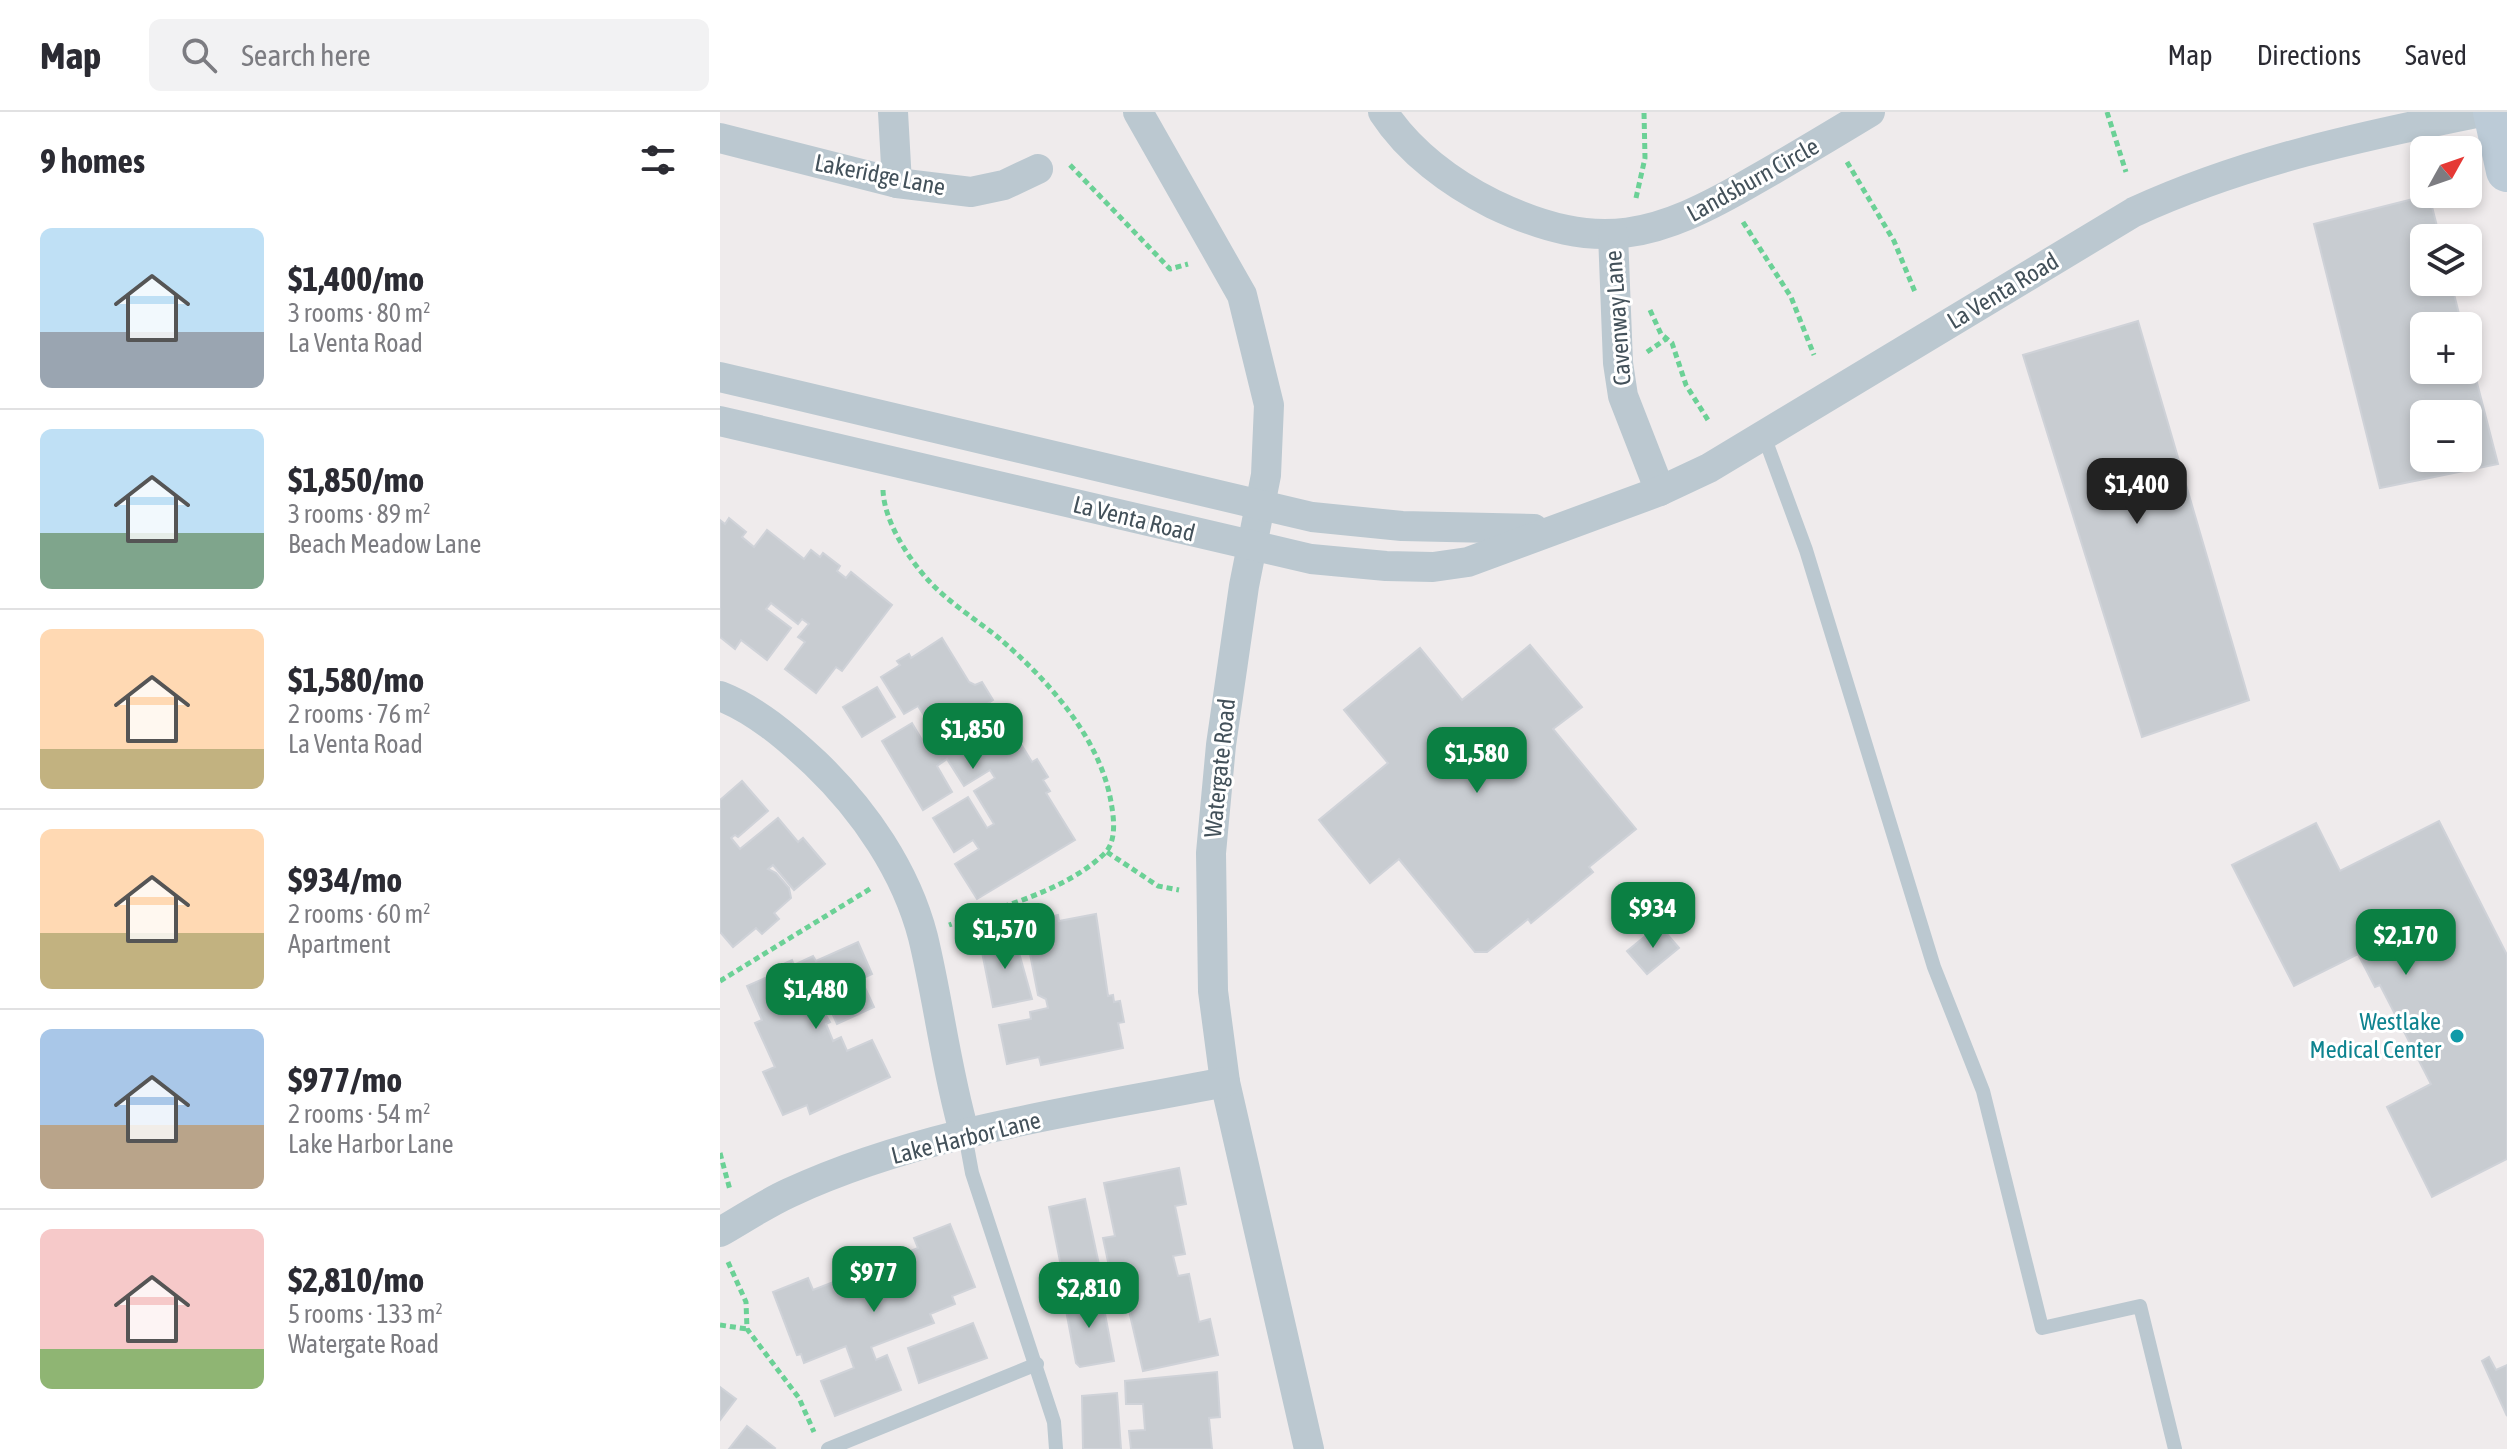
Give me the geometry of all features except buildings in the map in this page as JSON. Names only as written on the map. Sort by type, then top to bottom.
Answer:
[{"type":"main road","points":[[2494,112],[2507,171]]},
{"type":"street","points":[[893,112],[897,183]]},
{"type":"street","name":"Watergate Road","points":[[1138,112],[1242,295],[1269,405],[1270,444],[1221,745],[1211,853],[1213,991],[1225,1082],[1309,1449]]},
{"type":"street","name":"Landsburn Circle","points":[[1383,112],[1396,132],[1460,188],[1537,224],[1578,233],[1626,233],[1675,223],[1728,196],[1870,112]]},
{"type":"street","name":"La Venta Road","points":[[720,421],[1252,547],[1351,564],[1433,567],[1468,562],[1548,529],[1660,491],[1764,436],[2134,212],[2174,193],[2233,170],[2329,144],[2481,112]]},
{"type":"street","name":"Lakeridge Lane","points":[[720,138],[897,183],[971,192],[1004,185],[1038,169]]},
{"type":"street","name":"Cavenway Lane","points":[[1626,233],[1618,363],[1623,396],[1660,491]]},
{"type":"street","name":"La Venta Road","points":[[720,377],[1260,505],[1350,523],[1548,529]]},
{"type":"street","points":[[720,696],[785,734],[842,789],[891,858],[922,935],[952,1091],[965,1135]]},
{"type":"street","name":"Lake Harbor Lane","points":[[722,1243],[788,1193],[857,1166],[965,1135],[1225,1082]]},
{"type":"lane","points":[[1764,436],[1806,550],[1934,967],[1983,1091],[2042,1328],[2140,1306],[2175,1449]]},
{"type":"lane","points":[[965,1135],[972,1173],[1054,1422],[1056,1449]]},
{"type":"lane","points":[[828,1449],[1037,1364]]},
{"type":"path","points":[[1626,233],[1645,158],[1644,112]]},
{"type":"path","points":[[2107,112],[2126,172]]},
{"type":"path","points":[[1831,136],[1894,241],[1915,292]]},
{"type":"path","points":[[1038,169],[1069,164],[1170,269],[1218,249]]},
{"type":"path","points":[[1728,196],[1791,297],[1814,355]]},
{"type":"path","points":[[1645,297],[1661,334],[1672,343],[1686,385],[1708,420]]},
{"type":"path","points":[[885,481],[884,506],[896,532],[929,582],[1003,642],[1042,680],[1075,720],[1094,751],[1108,784],[1115,824],[1107,852],[1082,870],[1036,894],[922,935]]},
{"type":"path","points":[[1107,852],[1158,886],[1212,894]]},
{"type":"path","points":[[720,981],[897,871]]},
{"type":"path","points":[[722,1243],[746,1302],[747,1329],[799,1398],[816,1436]]},
{"type":"path","points":[[720,1325],[747,1329]]},
{"type":"place","name":"Westlake Medical Center","points":[[2457,1036]]}]
